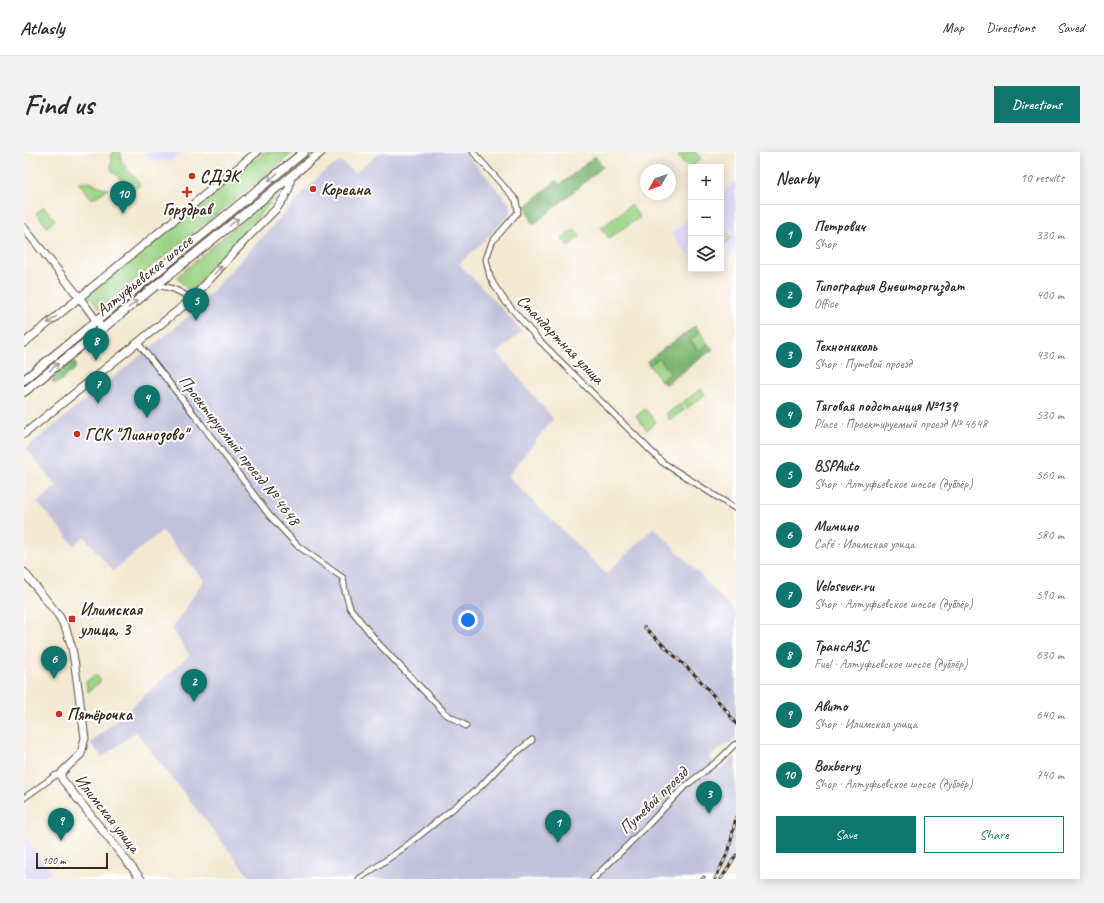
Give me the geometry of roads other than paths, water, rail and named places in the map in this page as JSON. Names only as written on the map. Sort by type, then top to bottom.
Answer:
[{"type":"main road","name":"Алтуфьевское шоссе","points":[[24,380],[304,152]]},
{"type":"main road","name":"Алтуфьевское шоссе","points":[[24,392],[321,152]]},
{"type":"street","points":[[24,343],[257,152]]},
{"type":"street","name":"Стандартная улица","points":[[474,152],[516,200],[518,212],[492,242],[486,259],[490,277],[494,286],[505,301],[537,338],[662,462],[736,509]]},
{"type":"street","points":[[24,434],[192,299],[277,208],[284,198],[291,176]]},
{"type":"street","points":[[24,228],[80,297],[102,328]]},
{"type":"street","points":[[154,287],[161,286],[170,288],[192,299]]},
{"type":"street","name":"Проектируемый проезд № 4648","points":[[138,343],[197,418],[269,515],[298,546],[343,578],[350,608],[378,642],[446,714],[466,726]]},
{"type":"street","name":"Илимская улица","points":[[24,572],[60,616],[72,648],[85,738],[81,754],[62,772],[62,779],[141,879]]},
{"type":"street","points":[[359,879],[405,847],[479,788],[502,765],[532,740]]},
{"type":"street","name":"Путевой проезд","points":[[593,879],[684,787],[719,760],[736,744]]},
{"type":"street","points":[[24,798],[56,775],[61,775]]},
{"type":"railway","points":[[644,627],[698,678],[726,710],[736,724]]},
{"type":"railway","points":[[715,879],[729,850],[736,817]]},
{"type":"railway","points":[[721,879],[736,855]]},
{"type":"place","name":"СДЭК","points":[[192,176]]},
{"type":"place","name":"Кореана","points":[[313,189]]},
{"type":"place","name":"Горздрав","points":[[187,192]]},
{"type":"place","name":"Boxberry","points":[[123,214]]},
{"type":"place","name":"BSPAuto","points":[[196,321]]},
{"type":"place","name":"ТрансАЗС","points":[[96,361]]},
{"type":"place","name":"Velosever.ru","points":[[98,404]]},
{"type":"place","name":"Тяговая подстанция №139","points":[[147,418]]},
{"type":"place","name":"ГСК \"Лианозово\"","points":[[77,434]]},
{"type":"place","name":"Илимская улица, 3","points":[[72,619]]},
{"type":"place","name":"Мимино","points":[[54,679]]},
{"type":"place","name":"Типография Внешторгиздат","points":[[194,702]]},
{"type":"place","name":"Пятёрочка","points":[[59,714]]},
{"type":"place","name":"Технониколь","points":[[709,814]]},
{"type":"place","name":"Авито","points":[[61,841]]},
{"type":"place","name":"Петрович","points":[[558,843]]}]
